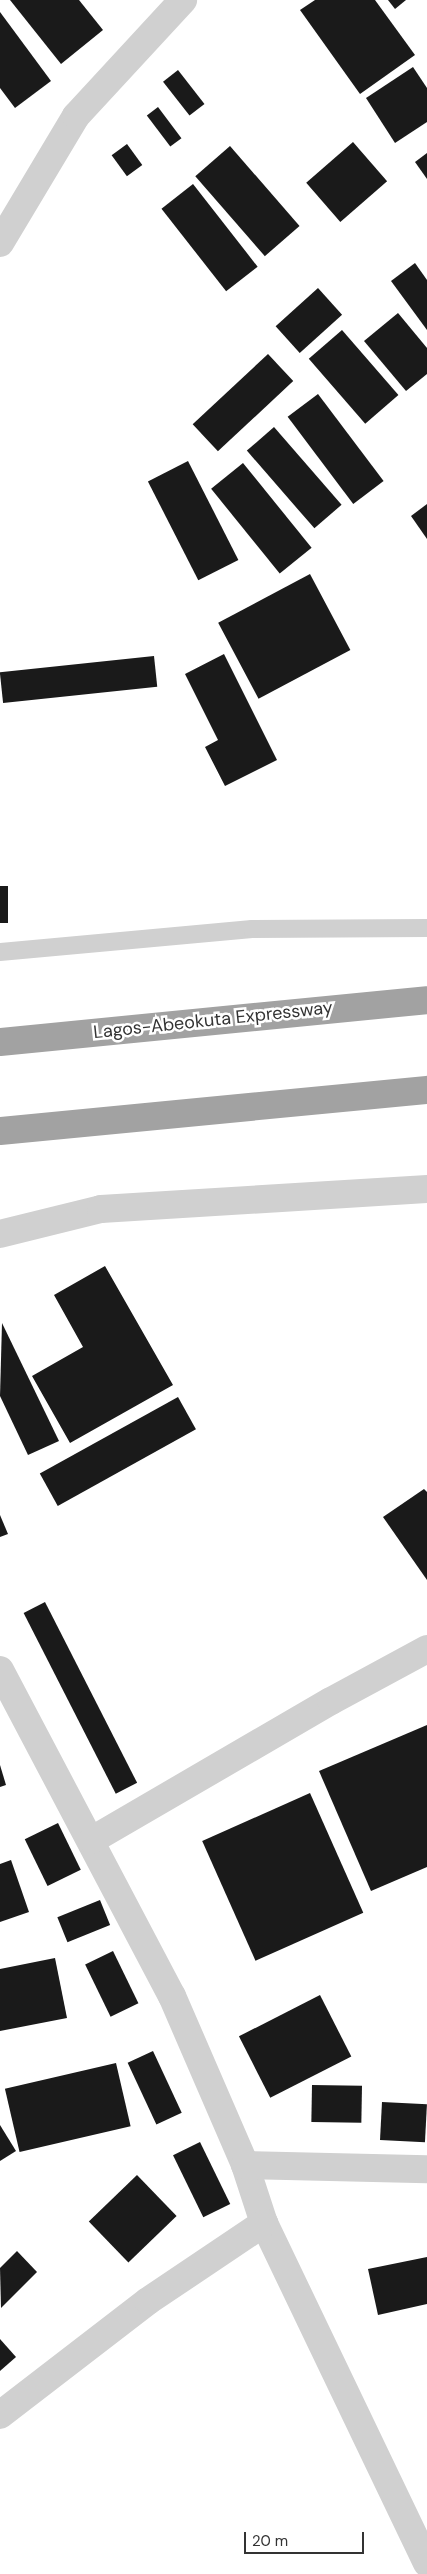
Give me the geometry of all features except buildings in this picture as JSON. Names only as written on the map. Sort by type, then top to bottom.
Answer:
[{"type":"highway","name":"Lagos-Abeokuta Expressway","points":[[0,1042],[427,1000]]},
{"type":"highway","points":[[0,1131],[427,1090]]},
{"type":"street","points":[[0,243],[76,116],[183,0]]},
{"type":"street","points":[[0,1234],[101,1209],[427,1189]]},
{"type":"street","points":[[92,1840],[331,1701],[427,1649]]},
{"type":"street","points":[[0,1670],[92,1840],[172,1996],[245,2165],[264,2223],[427,2563]]},
{"type":"street","points":[[245,2165],[427,2169]]},
{"type":"street","points":[[0,2415],[148,2301],[264,2223]]},
{"type":"lane","points":[[0,952],[252,929],[427,928]]}]
